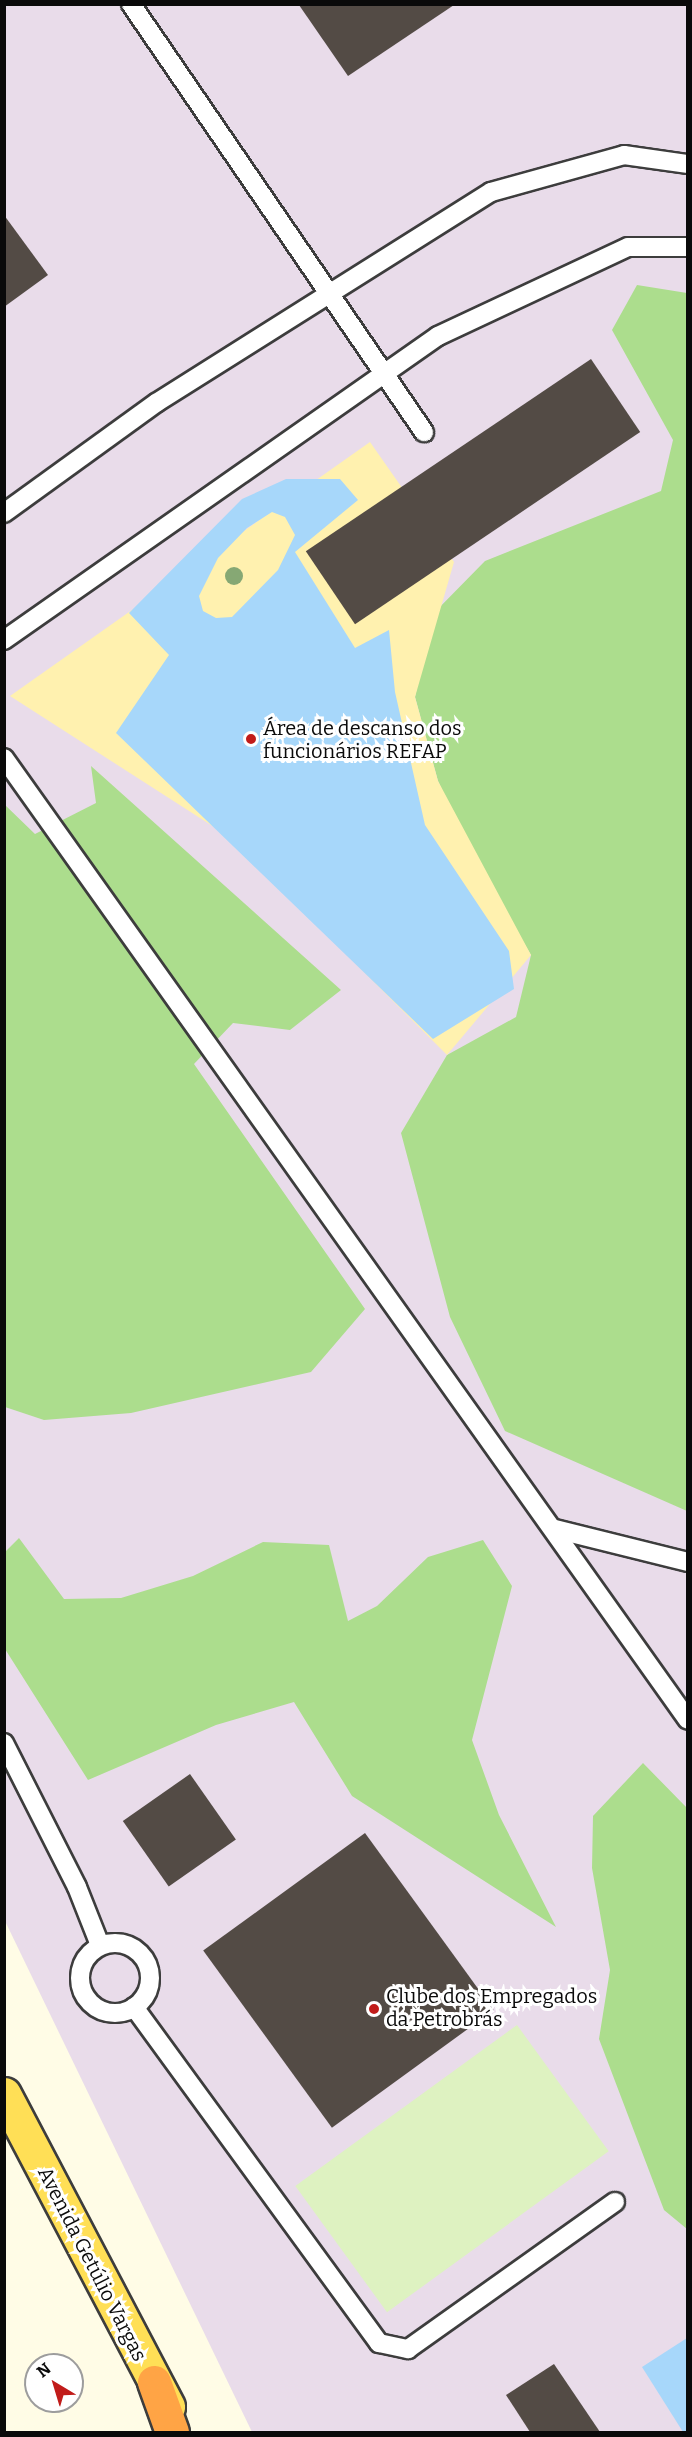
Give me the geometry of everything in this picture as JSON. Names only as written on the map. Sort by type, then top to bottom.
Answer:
[{"type":"highway","points":[[154,2382],[172,2433]]},
{"type":"main road","name":"Avenida Getúlio Vargas","points":[[4,2094],[182,2433]]},
{"type":"lane","points":[[131,4],[326,296],[387,375],[424,432]]},
{"type":"lane","points":[[4,513],[156,403],[491,192],[624,155],[687,164]]},
{"type":"lane","points":[[4,640],[387,375],[438,336],[628,247],[687,247]]},
{"type":"lane","points":[[4,758],[485,1438],[555,1528],[687,1720]]},
{"type":"lane","points":[[555,1528],[687,1562]]},
{"type":"lane","points":[[4,1743],[100,1946]]},
{"type":"lane","points":[[100,1946],[130,1946],[149,1968],[144,1997],[134,2007],[115,2013],[96,2008],[83,1995],[79,1976],[85,1957],[100,1946]]},
{"type":"lane","points":[[134,2007],[379,2343],[408,2349],[615,2202]]},
{"type":"shaded area","points":[[5,5],[687,5],[687,2432],[252,2432],[5,1921]]},
{"type":"green space","points":[[637,285],[687,293],[687,1511],[505,1431],[450,1317],[401,1133],[447,1055],[516,1017],[531,955],[474,859],[438,781],[415,697],[432,615],[485,561],[661,491],[673,440],[612,330]]},
{"type":"green space","points":[[91,766],[341,990],[290,1030],[233,1023],[194,1064],[365,1309],[311,1372],[131,1413],[44,1420],[5,1407],[4,804],[35,834],[96,803]]},
{"type":"green space","points":[[19,1538],[64,1599],[121,1598],[193,1576],[263,1542],[329,1545],[348,1621],[377,1606],[428,1557],[483,1540],[512,1586],[472,1740],[499,1815],[556,1927],[352,1796],[294,1702],[216,1725],[88,1780],[5,1649],[5,1552]]},
{"type":"green space","points":[[643,1763],[687,1808],[687,2229],[664,2210],[599,2039],[610,1970],[592,1868],[593,1816]]},
{"type":"green space","points":[[517,2025],[609,2151],[387,2312],[295,2186]]},
{"type":"sand","name":"Área de descanso dos funcionários REFAP","points":[[370,442],[454,562],[415,697],[438,781],[531,955],[447,1055],[228,836],[10,696]]},
{"type":"water","name":"Área de descanso dos funcionários REFAP","points":[[286,479],[340,479],[358,500],[295,552],[355,648],[389,630],[395,692],[425,825],[509,951],[514,989],[433,1039],[116,733],[169,655],[129,613],[242,499]],"holes":[[[272,512],[285,517],[295,535],[278,570],[232,617],[216,618],[203,611],[199,596],[218,558],[247,528]]]},
{"type":"water","points":[[687,2338],[688,2432],[683,2432],[642,2367]]},
{"type":"building","points":[[299,5],[454,5],[348,76]]},
{"type":"building","points":[[4,215],[48,275],[4,307]]},
{"type":"building","points":[[591,359],[640,432],[355,624],[306,551]]},
{"type":"building","points":[[190,1774],[236,1840],[169,1887],[123,1821]]},
{"type":"building","points":[[365,1833],[494,2010],[332,2128],[203,1951]]},
{"type":"building","points":[[554,2364],[600,2432],[530,2432],[506,2395]]},
{"type":"place","name":"Área de descanso dos funcionários REFAP","points":[[251,739]]},
{"type":"place","name":"Clube dos Empregados da Petrobrás","points":[[374,2009]]}]
